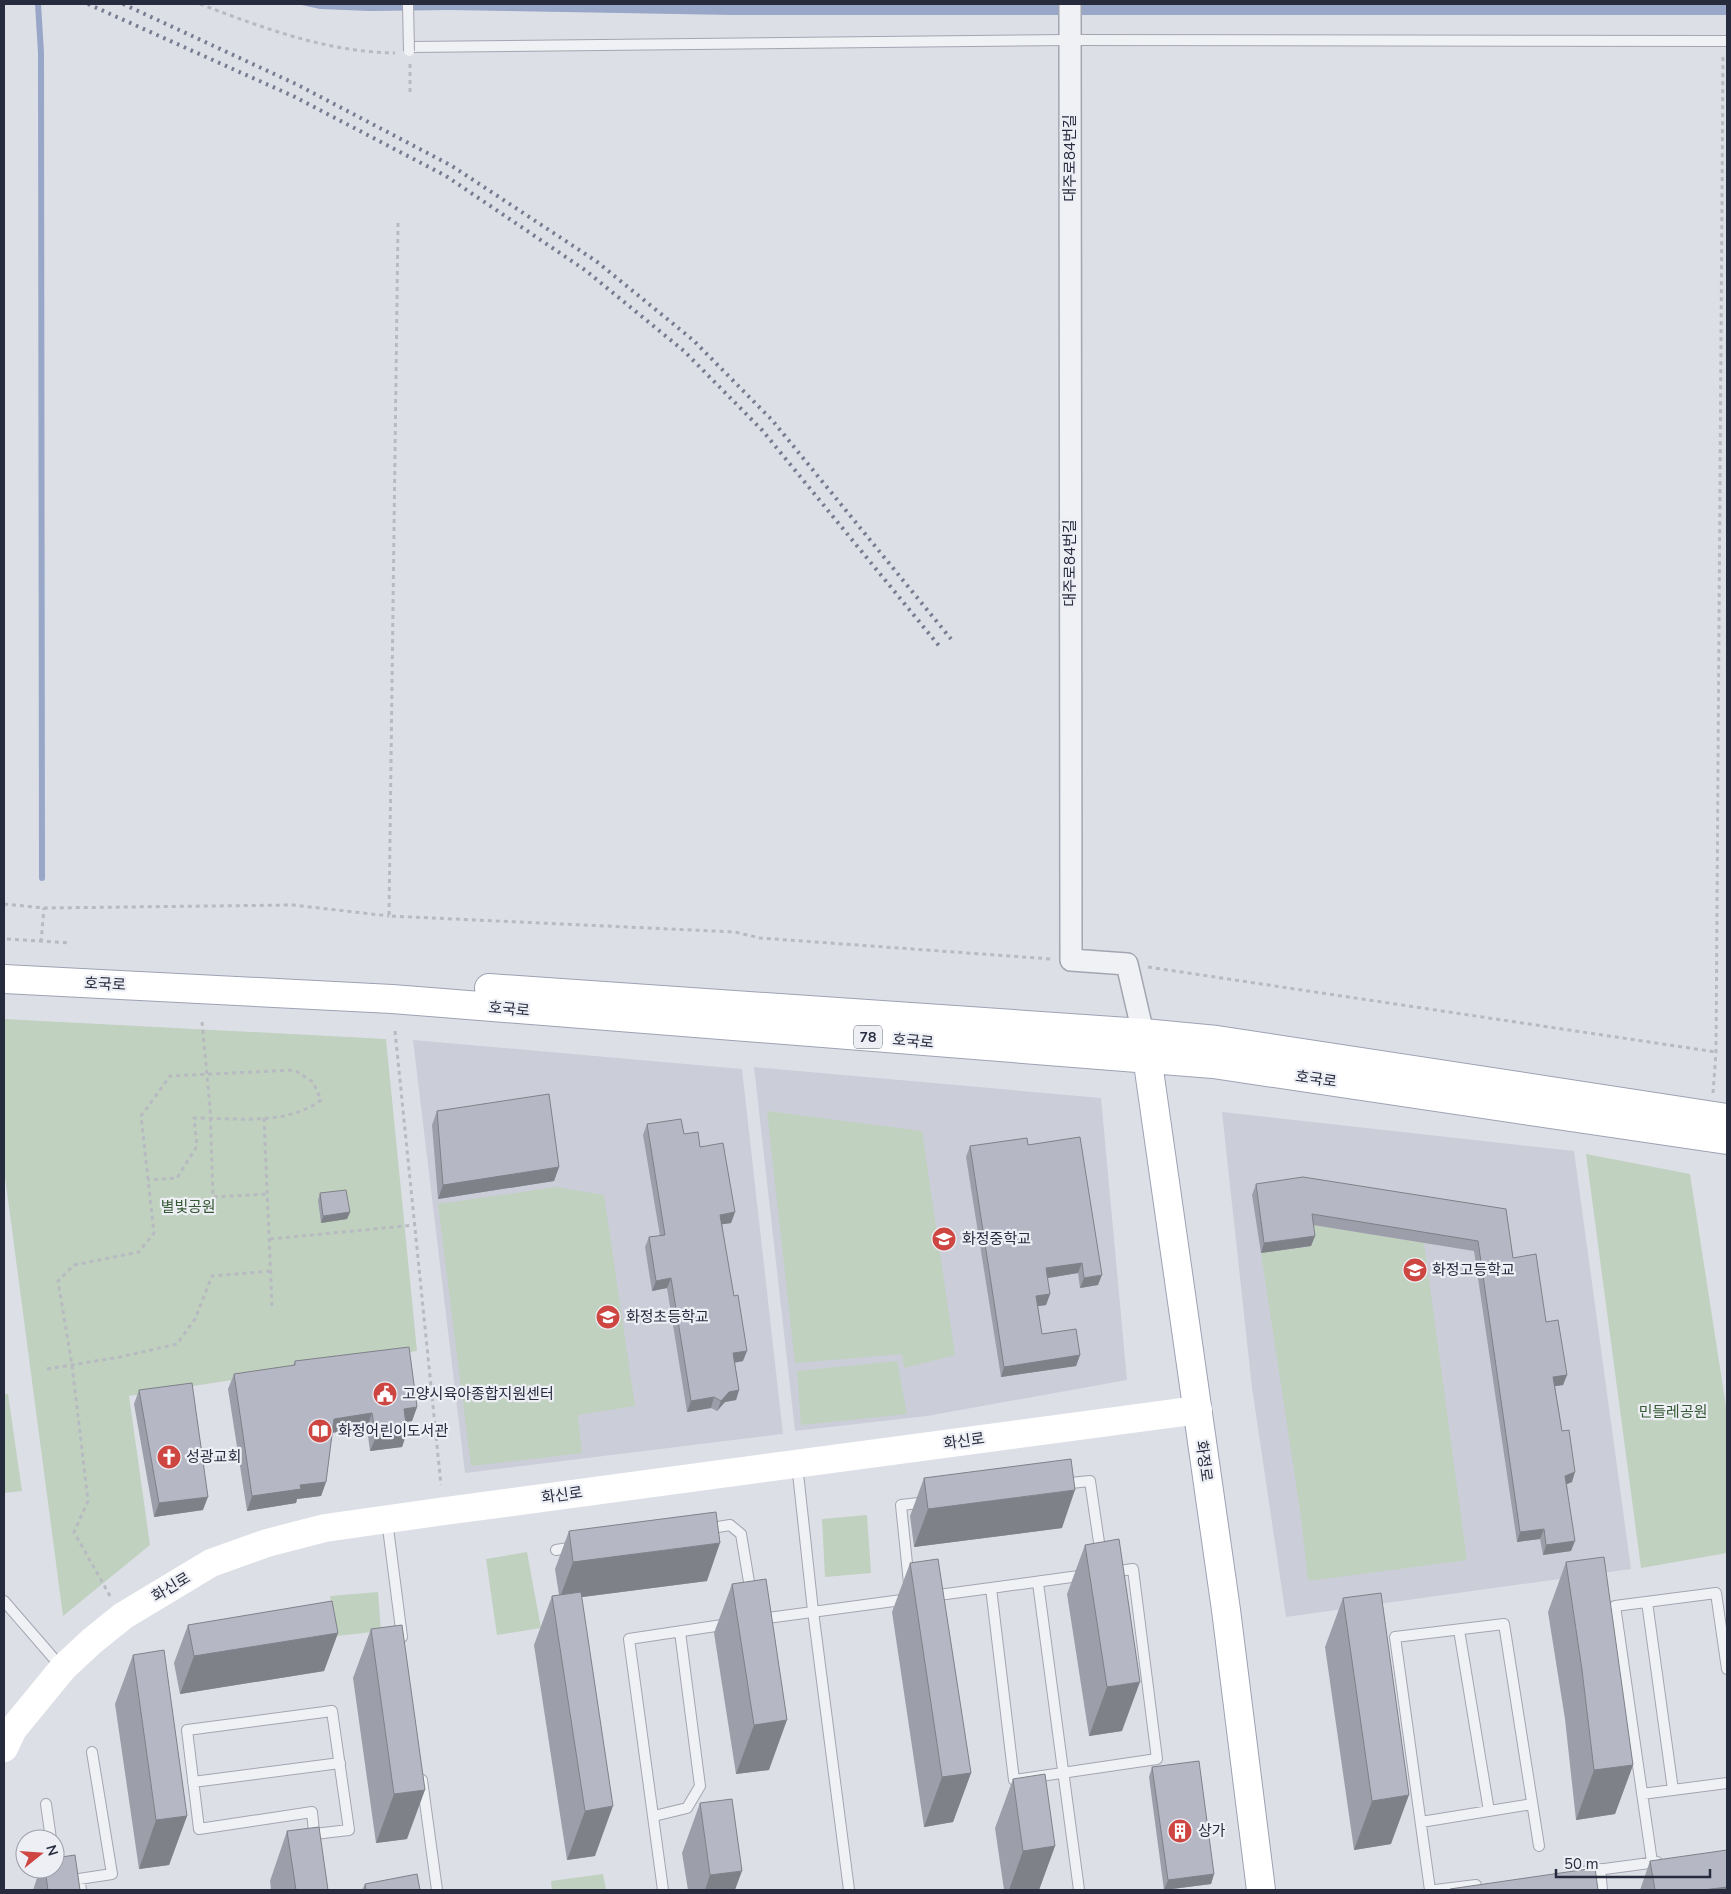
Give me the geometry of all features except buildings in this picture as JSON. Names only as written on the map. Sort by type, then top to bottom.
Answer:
[{"type":"main road","name":"호국로","points":[[5,950],[410,983],[1143,1033],[1226,1041],[1719,1116]]},
{"type":"main road","name":"호국로","points":[[4,979],[392,999],[1214,1064],[1727,1140]]},
{"type":"main road","name":"화정로","points":[[1143,1033],[1226,1610],[1261,1890]]},
{"type":"main road","name":"화신로","points":[[4,1748],[14,1729],[63,1668],[124,1616],[211,1563],[267,1543],[324,1528],[1198,1410]]},
{"type":"street","name":"대주로84번길","points":[[1070,4],[1071,960]]},
{"type":"street","points":[[1071,960],[1126,964],[1143,1033]]},
{"type":"lane","points":[[408,4],[409,52]]},
{"type":"lane","points":[[408,21],[409,47],[1070,40],[1725,44]]},
{"type":"lane","points":[[797,1463],[813,1611],[849,1890]]},
{"type":"lane","points":[[991,1588],[1014,1780],[1157,1759],[1133,1569],[1104,1573],[1090,1481],[1052,1486]]},
{"type":"lane","points":[[910,1599],[900,1505],[938,1500]]},
{"type":"lane","points":[[387,1520],[404,1648]]},
{"type":"lane","points":[[692,1530],[730,1525],[742,1534],[749,1615]]},
{"type":"lane","points":[[556,1550],[585,1546]]},
{"type":"lane","points":[[663,1890],[629,1639],[680,1632],[749,1615],[813,1611],[1094,1574]]},
{"type":"lane","points":[[1038,1582],[1079,1890]]},
{"type":"lane","points":[[1652,1862],[1615,1606],[1716,1593],[1727,1669]]},
{"type":"lane","points":[[4,1601],[63,1668]]},
{"type":"lane","points":[[1647,1602],[1673,1790]]},
{"type":"lane","points":[[1430,1890],[1395,1637],[1504,1624],[1538,1846]]},
{"type":"lane","points":[[1459,1630],[1489,1811]]},
{"type":"lane","points":[[654,1816],[687,1808],[700,1786],[680,1632]]},
{"type":"lane","points":[[314,1834],[349,1830],[332,1711],[187,1730],[199,1828],[312,1812],[314,1834],[317,1853]]},
{"type":"lane","points":[[77,1884],[112,1874],[92,1752]]},
{"type":"lane","points":[[193,1782],[340,1763]]},
{"type":"lane","points":[[421,1774],[437,1890]]},
{"type":"lane","points":[[1642,1794],[1727,1783]]},
{"type":"lane","points":[[46,1804],[50,1829]]},
{"type":"lane","points":[[1422,1822],[1532,1804]]},
{"type":"lane","points":[[1571,1873],[1671,1860]]},
{"type":"lane","points":[[1600,1869],[1602,1890]]},
{"type":"lane","points":[[1435,1890],[1484,1884]]},
{"type":"path","points":[[1719,1116],[1716,1052],[1725,44]]},
{"type":"path","points":[[409,52],[410,96]]},
{"type":"path","points":[[389,916],[398,223]]},
{"type":"path","points":[[4,904],[44,908],[293,905],[389,916],[735,932],[760,938],[1071,960]]},
{"type":"path","points":[[41,942],[44,908]]},
{"type":"path","points":[[5,950],[41,942],[70,943]]},
{"type":"path","points":[[1126,964],[1716,1052]]},
{"type":"path","points":[[202,1022],[210,1118],[213,1197],[268,1194]]},
{"type":"path","points":[[395,1031],[441,1485]]},
{"type":"path","points":[[112,1598],[74,1532],[88,1501],[72,1365],[58,1281],[74,1265],[139,1252],[154,1233],[148,1180],[141,1116],[170,1076],[294,1070],[313,1082],[320,1100],[307,1111],[264,1118],[194,1118],[197,1146],[177,1178],[148,1180]]},
{"type":"path","points":[[264,1118],[272,1306]]},
{"type":"path","points":[[270,1239],[415,1224]]},
{"type":"path","points":[[47,1369],[177,1344],[196,1319],[212,1276],[271,1271]]},
{"type":"shaded area","name":"화정초등학교","points":[[413,1040],[742,1069],[783,1434],[465,1473]]},
{"type":"shaded area","name":"화정중학교","points":[[754,1067],[1101,1098],[1127,1380],[927,1416],[795,1431]]},
{"type":"shaded area","name":"화정고등학교","points":[[1222,1112],[1574,1151],[1631,1569],[1286,1617],[1252,1388]]},
{"type":"green space","name":"별빛공원","points":[[4,1019],[386,1039],[417,1351],[129,1396],[150,1545],[63,1616],[4,1169]]},
{"type":"green space","points":[[767,1111],[922,1131],[955,1355],[904,1368],[902,1354],[795,1363]]},
{"type":"green space","name":"민들레공원","points":[[1586,1154],[1690,1174],[1727,1413],[1727,1553],[1641,1568]]},
{"type":"green space","points":[[556,1187],[604,1195],[635,1406],[578,1415],[582,1453],[471,1466],[438,1204]]},
{"type":"green space","points":[[1308,1224],[1424,1243],[1467,1560],[1308,1581],[1301,1517],[1261,1253],[1311,1246]]},
{"type":"green space","points":[[897,1361],[907,1414],[801,1425],[797,1371]]},
{"type":"green space","points":[[4,1394],[8,1394],[22,1491],[4,1493]]},
{"type":"green space","points":[[867,1515],[871,1573],[825,1577],[822,1519]]},
{"type":"green space","points":[[527,1552],[541,1628],[497,1635],[486,1559]]},
{"type":"green space","points":[[378,1592],[381,1631],[337,1636],[330,1596]]},
{"type":"green space","points":[[603,1874],[606,1890],[552,1890],[551,1881]]},
{"type":"water","points":[[297,4],[1727,4],[1727,15],[732,15],[449,10],[370,11],[320,9]]},
{"type":"waterway","points":[[38,4],[41,53],[42,878]]},
{"type":"railway","points":[[88,4],[293,96],[446,176],[585,270],[684,351],[762,430],[940,647]]},
{"type":"railway","points":[[123,4],[298,85],[452,166],[596,261],[693,340],[772,420],[951,639]]},
{"type":"place","name":"화정중학교","points":[[944,1239]]},
{"type":"place","name":"화정고등학교","points":[[1415,1270]]},
{"type":"place","name":"화정초등학교","points":[[608,1317]]},
{"type":"place","name":"고양시육아종합지원센터","points":[[385,1394]]},
{"type":"place","name":"화정어린이도서관","points":[[320,1431]]},
{"type":"place","name":"성광교회","points":[[169,1457]]},
{"type":"place","name":"상가","points":[[1180,1831]]}]
